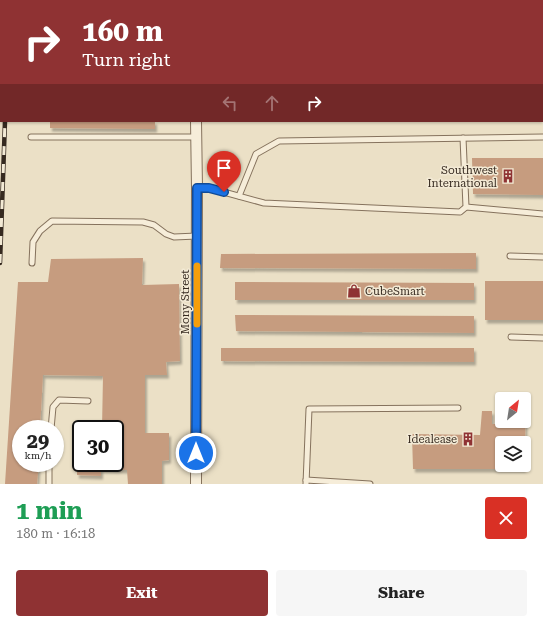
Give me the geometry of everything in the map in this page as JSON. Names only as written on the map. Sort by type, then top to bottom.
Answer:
[{"type":"street","name":"Mony Street","points":[[196,122],[196,484]]},
{"type":"lane","points":[[31,137],[195,137]]},
{"type":"lane","points":[[239,196],[256,154],[278,141],[543,137]]},
{"type":"lane","points":[[464,138],[466,207]]},
{"type":"lane","points":[[197,188],[209,188],[264,203],[460,212],[466,207],[543,214]]},
{"type":"lane","points":[[32,263],[33,242],[40,231],[52,221],[143,222],[154,225],[174,237],[197,236]]},
{"type":"lane","points":[[510,256],[543,257]]},
{"type":"lane","points":[[511,337],[543,338]]},
{"type":"lane","points":[[52,420],[53,407],[59,400],[88,401]]},
{"type":"lane","points":[[370,484],[306,482],[309,409],[458,408]]},
{"type":"lane","points":[[49,484],[50,472]]},
{"type":"building","points":[[50,122],[155,122],[155,129],[50,128]]},
{"type":"building","name":"Southwest International","points":[[472,158],[543,158],[543,195],[473,194]]},
{"type":"building","name":"CubeSmart","points":[[476,253],[476,269],[220,268],[221,254]]},
{"type":"building","points":[[143,258],[142,285],[179,284],[180,361],[166,362],[167,375],[145,375],[145,433],[169,433],[169,460],[162,461],[162,484],[128,484],[127,470],[124,470],[124,420],[102,420],[103,376],[43,375],[40,420],[12,420],[12,472],[38,472],[37,484],[5,484],[18,282],[48,282],[51,259]]},
{"type":"building","points":[[485,281],[543,281],[543,320],[485,320]]},
{"type":"building","name":"CubeSmart","points":[[235,282],[474,283],[474,300],[235,300]]},
{"type":"building","name":"CubeSmart","points":[[235,315],[474,316],[474,333],[236,331]]},
{"type":"building","points":[[221,348],[474,348],[474,362],[221,361]]},
{"type":"building","name":"Idealease","points":[[482,411],[492,411],[492,424],[495,424],[495,428],[525,428],[525,436],[495,436],[495,469],[413,469],[412,434],[480,435]]},
{"type":"building","points":[[77,472],[101,472],[101,476],[77,475]]},
{"type":"railway","points":[[0,263],[5,122]]},
{"type":"slow traffic","points":[[197,266],[197,324]]},
{"type":"place","name":"Southwest International","points":[[508,176]]},
{"type":"place","name":"CubeSmart","points":[[354,291]]},
{"type":"place","name":"Idealease","points":[[468,439]]},
{"type":"route","points":[[196,453],[197,188],[209,188],[224,192]]}]
